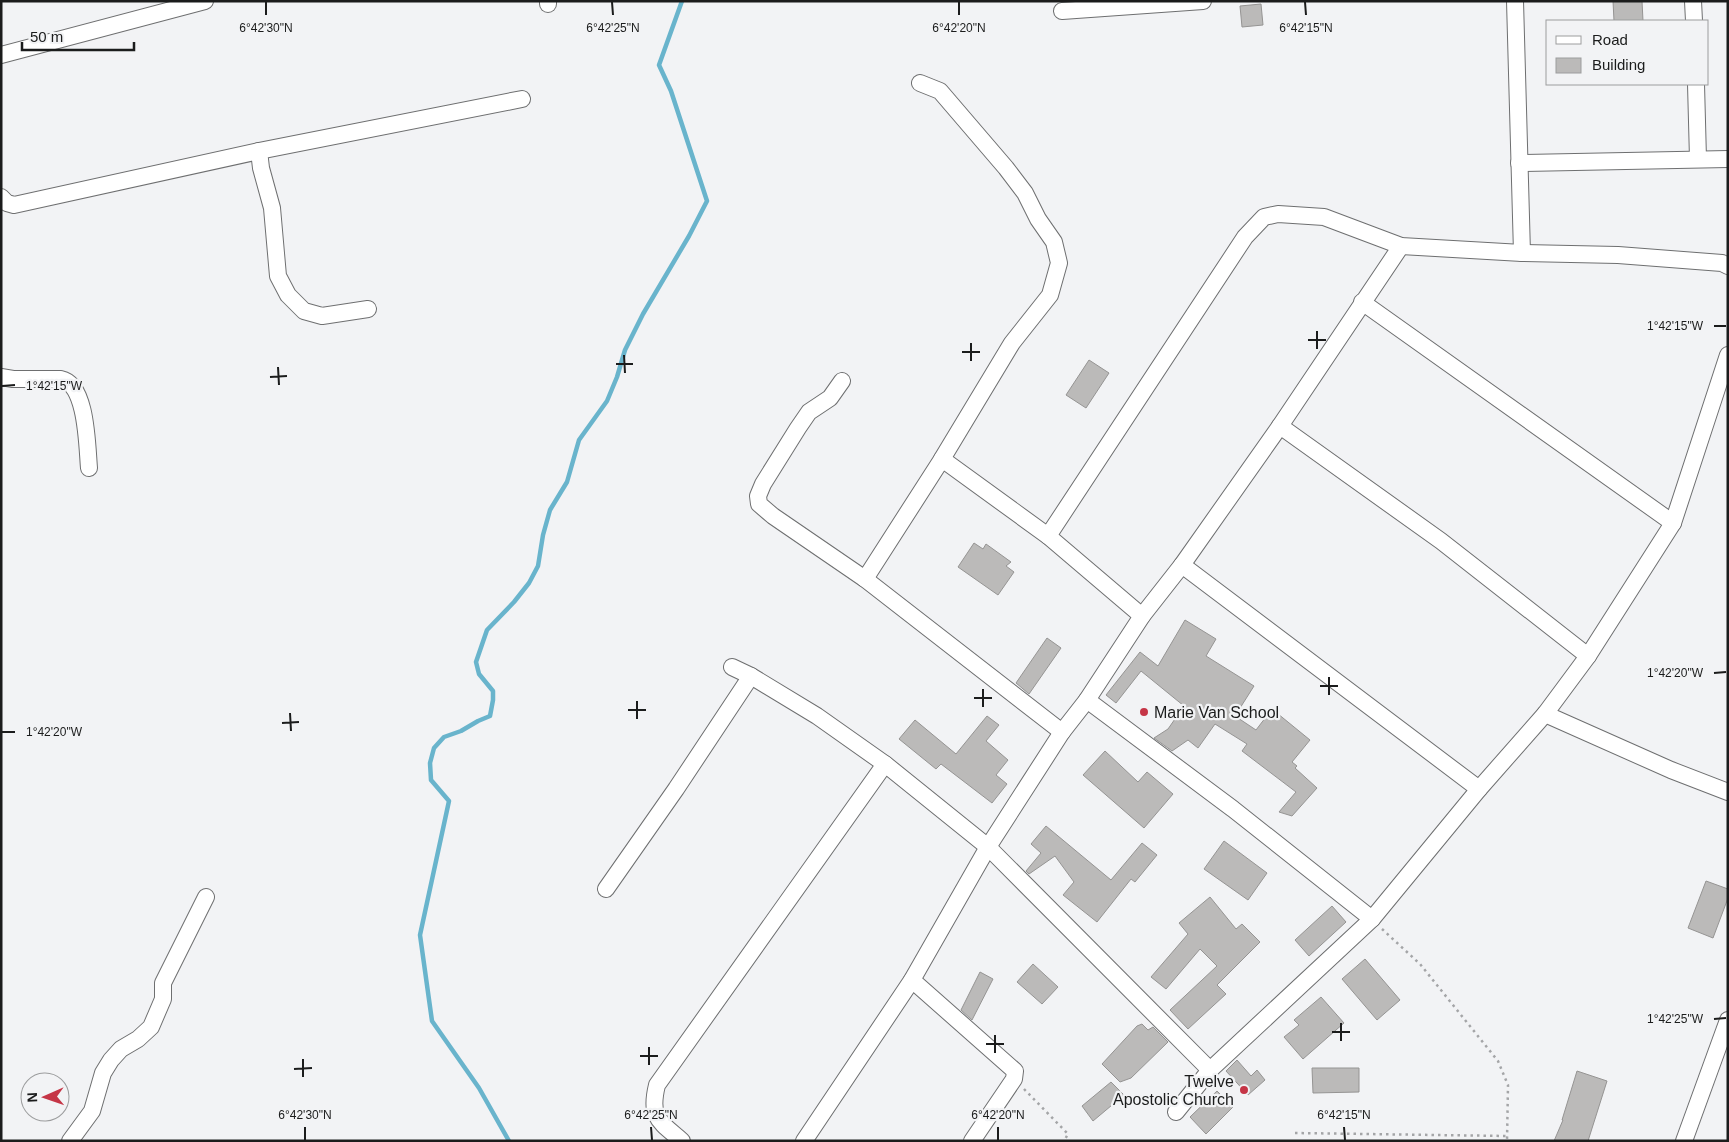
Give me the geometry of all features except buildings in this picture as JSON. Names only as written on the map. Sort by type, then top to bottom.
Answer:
[{"type":"street","points":[[1,55],[206,1]]},
{"type":"street","points":[[1062,11],[1203,1]]},
{"type":"street","points":[[1515,1],[1522,253]]},
{"type":"street","points":[[1693,1],[1694,20]]},
{"type":"street","points":[[865,579],[942,459],[1012,343],[1050,295],[1059,263],[1054,242],[1038,219],[1025,193],[1006,168],[940,91],[920,83]]},
{"type":"street","points":[[1696,85],[1698,159]]},
{"type":"street","points":[[1,198],[14,206],[259,151],[522,99]]},
{"type":"street","points":[[259,151],[261,168],[272,208],[278,276],[288,295],[304,311],[322,316],[368,309]]},
{"type":"street","points":[[1519,163],[1728,158]]},
{"type":"street","points":[[1048,536],[1245,237],[1264,218],[1278,214],[1324,217],[1401,246],[1522,253],[1618,255],[1722,262],[1728,266]]},
{"type":"street","points":[[804,1141],[912,980],[988,847],[1062,732],[1087,700],[1142,616],[1182,565],[1280,426],[1401,246]]},
{"type":"street","points":[[1362,302],[1674,523]]},
{"type":"street","points":[[1176,1112],[1210,1070],[1372,919],[1479,789],[1545,714],[1588,656],[1674,523],[1728,355]]},
{"type":"street","points":[[1,377],[13,379],[60,379],[67,380],[73,386],[82,409],[89,468]]},
{"type":"street","points":[[842,381],[830,398],[809,412],[762,484],[758,496],[759,504],[773,516],[865,579],[1062,732]]},
{"type":"street","points":[[1280,426],[1441,541],[1588,656]]},
{"type":"street","points":[[942,459],[1048,536],[1142,616]]},
{"type":"street","points":[[1182,565],[1479,789]]},
{"type":"street","points":[[732,666],[817,716],[885,764],[988,847],[1210,1070]]},
{"type":"street","points":[[606,889],[676,789],[751,676]]},
{"type":"street","points":[[1087,700],[1233,809],[1372,919]]},
{"type":"street","points":[[1545,714],[1671,770],[1728,792]]},
{"type":"street","points":[[682,1141],[659,1121],[654,1110],[653,1100],[657,1085],[885,764]]},
{"type":"street","points":[[70,1141],[92,1111],[103,1073],[111,1060],[121,1049],[138,1039],[151,1027],[163,999],[164,983],[206,897]]},
{"type":"street","points":[[912,980],[1015,1071],[1014,1079],[972,1141]]},
{"type":"street","points":[[1684,1141],[1728,1020]]},
{"type":"path","points":[[1372,919],[1420,964],[1498,1061],[1508,1085],[1507,1141]]},
{"type":"path","points":[[1014,1079],[1068,1134],[1064,1141]]},
{"type":"path","points":[[1295,1134],[1506,1136]]},
{"type":"waterway","points":[[509,1141],[479,1088],[432,1021],[420,935],[449,801],[431,780],[430,763],[434,748],[444,737],[461,731],[490,716],[493,691],[479,674],[476,662],[487,630],[514,602],[529,583],[538,566],[543,535],[550,510],[567,482],[579,440],[607,401],[625,350],[643,314],[689,236],[707,201],[671,91],[659,65],[682,1]]},
{"type":"place","name":"Marie Van School","points":[[1144,712]]},
{"type":"place","name":"Twelve Apostolic Church","points":[[1244,1090]]}]
